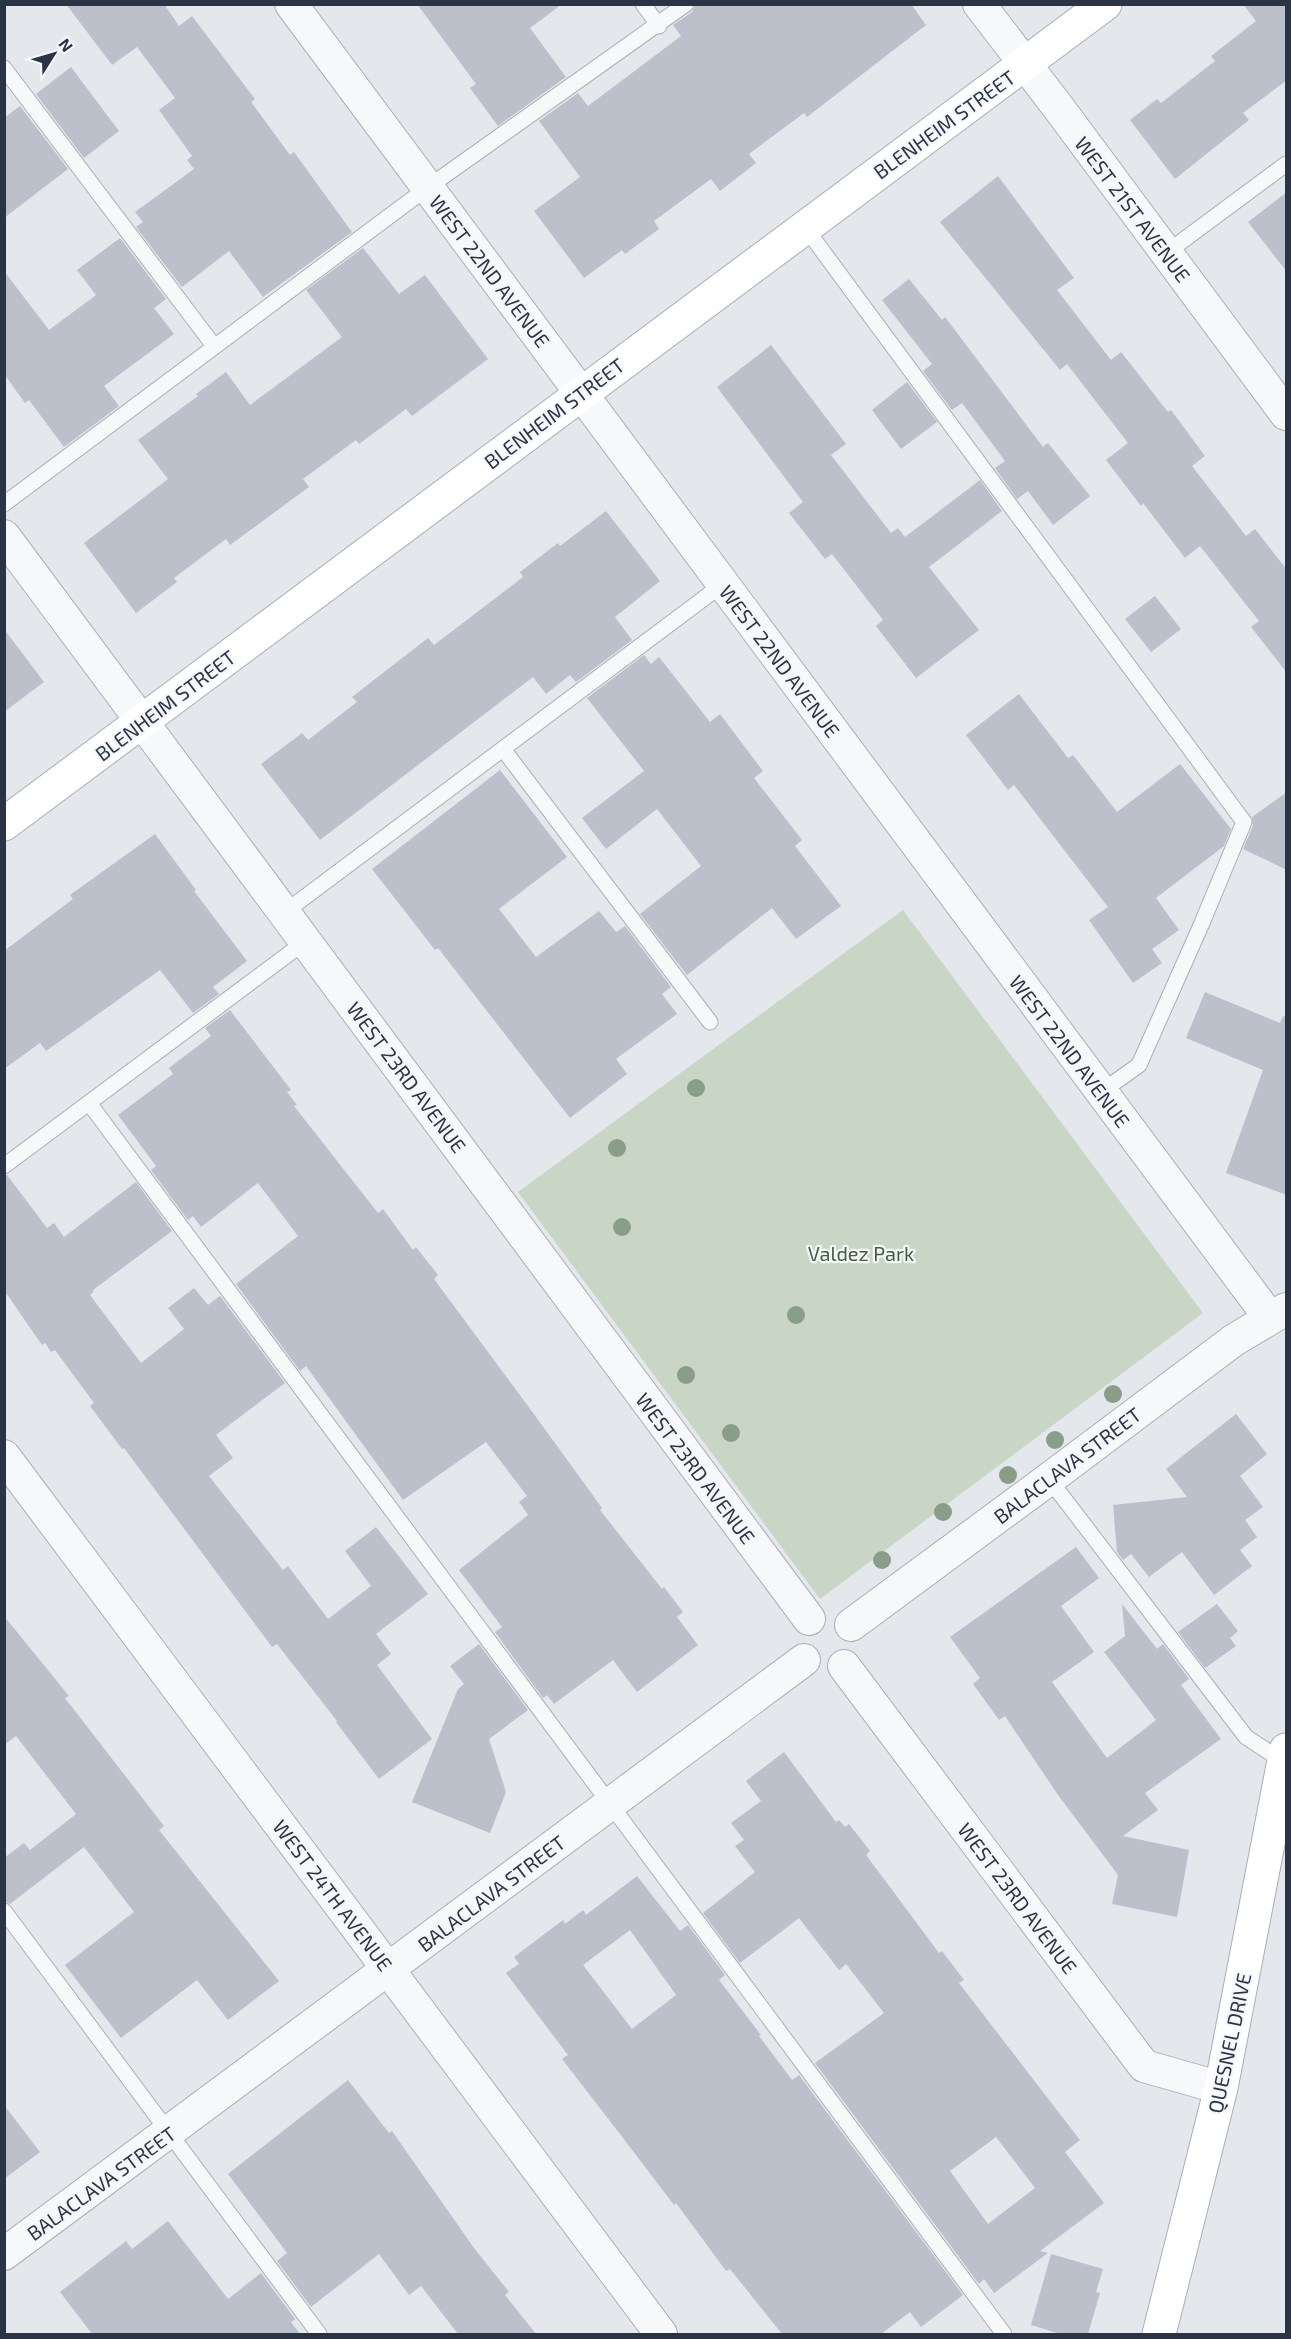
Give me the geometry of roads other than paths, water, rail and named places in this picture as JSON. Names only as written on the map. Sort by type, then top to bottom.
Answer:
[{"type":"street","name":"WEST 22ND AVENUE","points":[[291,4],[1101,1092],[1278,1314]]},
{"type":"street","name":"WEST 21ST AVENUE","points":[[979,4],[1287,414]]},
{"type":"street","name":"BLENHEIM STREET","points":[[4,824],[1105,4]]},
{"type":"street","name":"WEST 23RD AVENUE","points":[[4,536],[809,1619]]},
{"type":"street","name":"BALACLAVA STREET","points":[[851,1625],[1234,1340],[1278,1314]]},
{"type":"street","name":"WEST 24TH AVENUE","points":[[4,1455],[661,2334]]},
{"type":"street","points":[[831,1613],[842,1617],[851,1625],[856,1635],[856,1647],[852,1658],[844,1666],[834,1671],[823,1671],[804,1660],[799,1650],[798,1639],[801,1628],[809,1619],[819,1614],[831,1613]]},
{"type":"street","name":"BALACLAVA STREET","points":[[4,2254],[804,1660]]},
{"type":"street","name":"WEST 23RD AVENUE","points":[[844,1666],[1144,2066],[1221,2088]]},
{"type":"street","name":"QUESNEL DRIVE","points":[[1159,2334],[1221,2088],[1285,1756]]},
{"type":"lane","points":[[643,4],[659,26]]},
{"type":"lane","points":[[4,504],[427,188],[659,26],[686,4]]},
{"type":"lane","points":[[4,68],[214,346]]},
{"type":"lane","points":[[1166,253],[1287,164]]},
{"type":"lane","points":[[804,226],[1244,822],[1139,1065],[1101,1092]]},
{"type":"lane","points":[[285,912],[723,584]]},
{"type":"lane","points":[[503,749],[710,1022]]},
{"type":"lane","points":[[4,1166],[306,941]]},
{"type":"lane","points":[[89,1103],[1004,2334]]},
{"type":"lane","points":[[1049,1479],[1246,1737],[1285,1756]]},
{"type":"lane","points":[[4,1911],[319,2334]]},
{"type":"park label","name":"Valdez Park","points":[[861,1253]]}]
